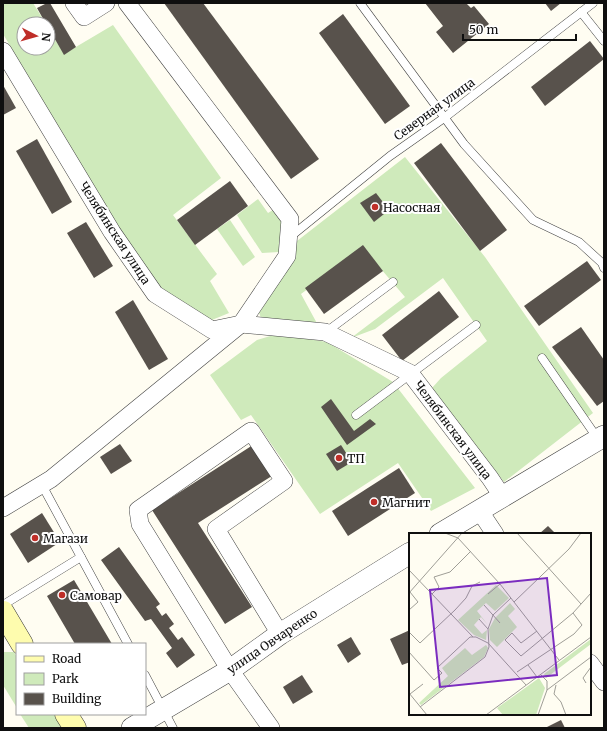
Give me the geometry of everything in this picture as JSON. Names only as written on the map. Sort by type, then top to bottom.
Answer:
[{"type":"main road","points":[[67,715],[75,728]]},
{"type":"street","points":[[74,3],[84,17],[106,3]]},
{"type":"street","points":[[3,508],[42,485],[241,324],[287,256],[290,237],[290,219],[127,3]]},
{"type":"street","name":"Челябинская улица","points":[[3,51],[112,232],[155,294],[212,330],[241,324],[325,332],[410,374],[490,478],[502,496]]},
{"type":"street","points":[[271,728],[230,670],[140,524],[138,510],[251,431],[284,481],[216,529],[280,634]]},
{"type":"street","points":[[442,533],[601,438]]},
{"type":"street","points":[[479,510],[495,533]]},
{"type":"street","name":"улица Овчаренко","points":[[132,728],[230,670],[280,634],[409,554]]},
{"type":"street","points":[[591,664],[604,682]]},
{"type":"lane","points":[[360,3],[464,144],[533,220],[579,242],[602,263],[604,268]]},
{"type":"lane","name":"Северная улица","points":[[290,237],[390,156],[444,118],[593,3]]},
{"type":"lane","points":[[581,12],[604,41]]},
{"type":"lane","points":[[325,332],[392,282]]},
{"type":"lane","points":[[356,415],[476,325]]},
{"type":"lane","points":[[542,358],[601,438]]},
{"type":"lane","points":[[42,485],[127,643]]},
{"type":"lane","points":[[3,605],[81,557]]},
{"type":"lane","points":[[146,677],[173,728]]},
{"type":"green space","points":[[3,3],[33,3],[41,16],[16,16],[16,56],[3,34]]},
{"type":"green space","points":[[113,25],[221,178],[173,215],[217,274],[210,281],[229,313],[207,322],[156,289],[16,56],[56,56],[56,41],[64,54]]},
{"type":"green space","points":[[405,157],[485,257],[593,413],[504,482],[432,388],[441,378],[487,341],[443,278],[375,329],[351,338],[405,297],[363,248],[301,294],[319,327],[262,320],[259,313],[292,262],[297,241]]},
{"type":"green space","points":[[258,199],[268,213],[276,208],[279,213],[282,230],[279,252],[262,253],[237,215]]},
{"type":"green space","points":[[230,220],[255,257],[243,266],[217,229]]},
{"type":"green space","points":[[277,334],[327,342],[393,382],[475,488],[431,511],[398,463],[320,514],[251,415],[241,420],[210,375],[257,340]]},
{"type":"green space","points":[[3,652],[14,652],[16,655],[16,706],[3,685]]},
{"type":"green space","points":[[21,715],[55,715],[62,728],[29,728]]},
{"type":"building","points":[[50,3],[76,47],[64,55],[56,41],[56,16],[42,16],[37,8]]},
{"type":"building","points":[[164,3],[203,3],[319,159],[291,179]]},
{"type":"building","points":[[425,3],[466,3],[471,8],[474,6],[489,24],[453,53],[436,32],[443,26]]},
{"type":"building","points":[[545,3],[561,3],[551,11]]},
{"type":"building","points":[[343,14],[410,106],[385,124],[319,33]]},
{"type":"building","points":[[590,41],[604,59],[545,106],[531,87]]},
{"type":"building","points":[[3,85],[16,108],[3,115]]},
{"type":"building","points":[[37,139],[72,202],[52,214],[16,151]]},
{"type":"building","points":[[441,143],[507,230],[480,251],[414,163]]},
{"type":"building","points":[[230,181],[248,206],[195,245],[177,220]]},
{"type":"building","name":"Насосная","points":[[376,193],[389,210],[374,222],[360,203]]},
{"type":"building","points":[[86,222],[113,266],[94,278],[67,233]]},
{"type":"building","points":[[363,245],[383,271],[324,314],[305,288]]},
{"type":"building","points":[[587,261],[601,280],[539,326],[524,306]]},
{"type":"building","points":[[439,291],[459,317],[402,361],[382,335]]},
{"type":"building","points":[[133,300],[168,359],[149,370],[115,312]]},
{"type":"building","points":[[581,327],[604,360],[604,401],[597,406],[552,347]]},
{"type":"building","points":[[331,399],[354,431],[370,419],[376,424],[347,445],[321,407]]},
{"type":"building","points":[[256,443],[275,474],[198,523],[252,607],[225,624],[152,510]]},
{"type":"building","points":[[120,444],[132,461],[111,474],[100,457]]},
{"type":"building","name":"ТП","points":[[341,445],[352,462],[337,471],[326,454]]},
{"type":"building","name":"Магнит","points":[[399,468],[415,493],[348,536],[332,511]]},
{"type":"building","name":"Магази","points":[[42,513],[60,542],[28,563],[10,534]]},
{"type":"building","points":[[548,526],[555,533],[540,533]]},
{"type":"building","points":[[119,547],[160,604],[156,607],[162,616],[166,613],[174,624],[169,628],[178,640],[182,637],[195,655],[177,668],[166,653],[172,648],[151,619],[145,621],[101,560]]},
{"type":"building","points":[[74,580],[111,643],[74,643],[47,596]]},
{"type":"building","points":[[409,630],[409,662],[402,665],[390,639]]},
{"type":"building","points":[[351,637],[361,654],[348,663],[337,645]]},
{"type":"building","points":[[302,675],[313,692],[293,704],[283,687]]},
{"type":"building","points":[[561,720],[565,728],[545,728]]},
{"type":"place","name":"Насосная","points":[[375,207]]},
{"type":"place","name":"ТП","points":[[339,458]]},
{"type":"place","name":"Магнит","points":[[374,502]]},
{"type":"place","name":"Магази","points":[[35,538]]},
{"type":"place","name":"Самовар","points":[[62,595]]}]
